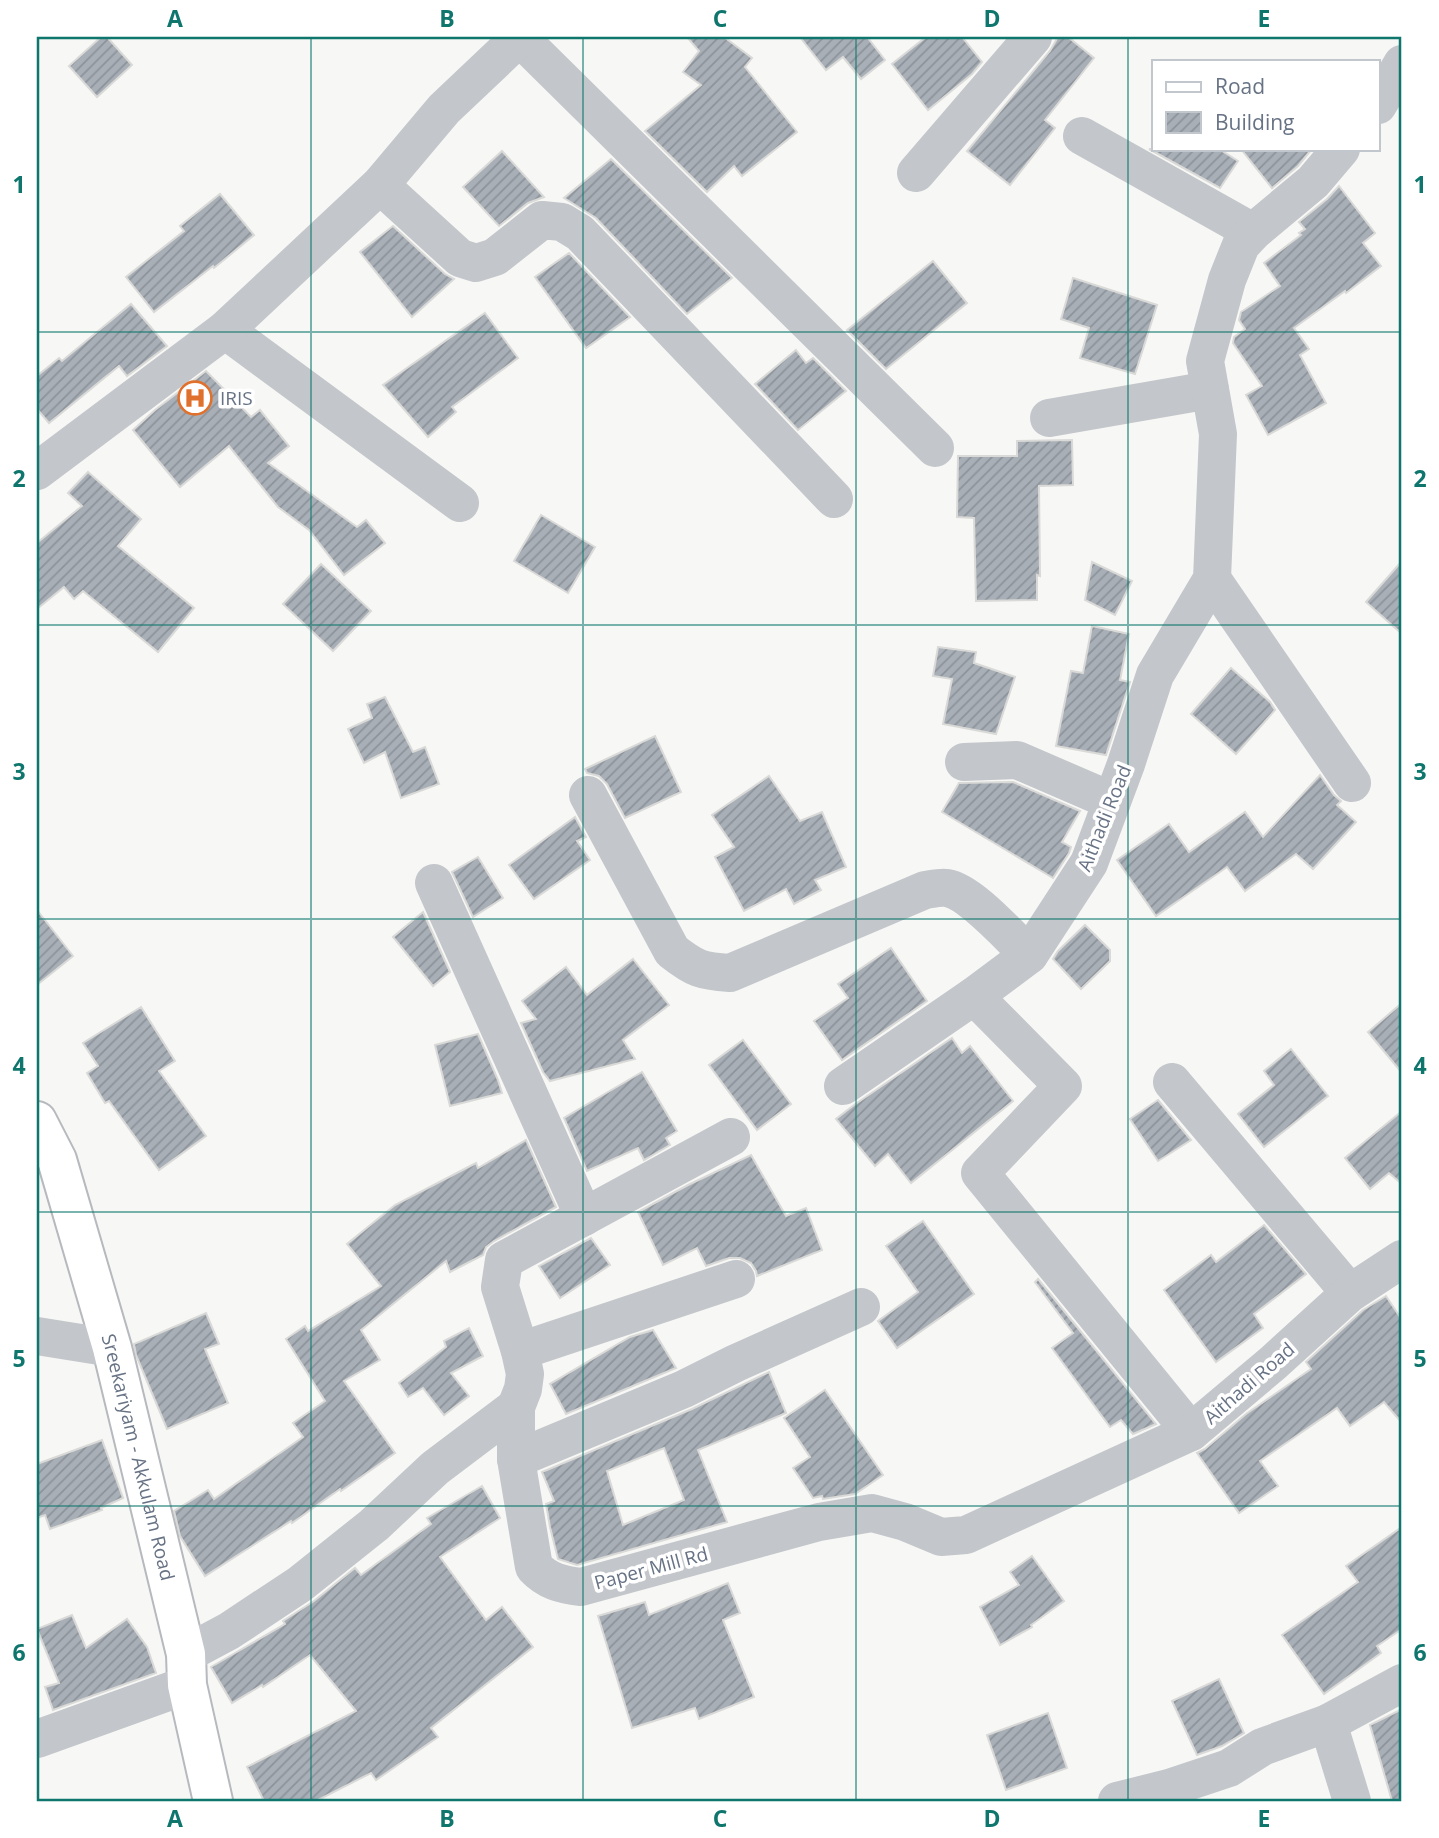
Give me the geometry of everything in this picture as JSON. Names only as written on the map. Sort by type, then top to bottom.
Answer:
[{"type":"main road","name":"Sreekariyam - Akkulam Road","points":[[37,1121],[57,1160],[112,1348],[186,1669],[213,1801]]},
{"type":"street","points":[[37,471],[225,330],[380,185],[444,109],[520,37],[934,449]]},
{"type":"street","points":[[916,173],[1033,37]]},
{"type":"street","points":[[1380,102],[1402,64]]},
{"type":"street","points":[[1082,136],[1253,232]]},
{"type":"street","name":"Aithadi Road","points":[[1340,150],[1313,182],[1241,245],[1227,280],[1205,361],[1218,434],[1212,579],[1155,675],[1089,863],[1029,955],[974,996],[1063,1086],[980,1172],[1191,1432],[1350,1293],[1402,1259]]},
{"type":"street","points":[[380,185],[460,258],[476,263],[495,257],[542,220],[562,222],[580,233],[834,499]]},
{"type":"street","points":[[225,330],[460,503]]},
{"type":"street","points":[[1049,418],[1210,390]]},
{"type":"street","points":[[1212,579],[1352,783]]},
{"type":"street","points":[[964,762],[1017,760],[1112,802]]},
{"type":"street","points":[[588,795],[672,951],[687,963],[705,971],[730,973],[925,890],[948,888],[966,897],[989,916],[1029,955]]},
{"type":"street","points":[[434,883],[584,1217],[731,1138]]},
{"type":"street","points":[[843,1086],[974,996]]},
{"type":"street","points":[[1172,1082],[1350,1293]]},
{"type":"street","name":"Paper Mill Rd","points":[[584,1217],[504,1260],[500,1287],[525,1374],[516,1407],[516,1459],[534,1567],[543,1577],[562,1585],[581,1587],[819,1522],[872,1513],[905,1521],[941,1537],[965,1535],[1191,1432]]},
{"type":"street","points":[[520,1351],[736,1279]]},
{"type":"street","points":[[516,1459],[684,1389],[861,1307]]},
{"type":"street","points":[[37,1336],[112,1348]]},
{"type":"street","points":[[37,1739],[186,1669],[229,1631],[300,1584],[374,1525],[435,1468],[516,1407]]},
{"type":"street","points":[[1117,1801],[1169,1788],[1229,1768],[1262,1747],[1328,1723],[1402,1682]]},
{"type":"street","points":[[1328,1723],[1352,1801]]},
{"type":"building","points":[[101,37],[107,37],[132,65],[97,97],[69,66]]},
{"type":"building","points":[[687,37],[724,37],[752,58],[745,67],[797,132],[742,176],[734,166],[707,192],[645,131],[701,85],[683,72],[699,51]]},
{"type":"building","points":[[800,37],[870,37],[868,38],[885,60],[861,79],[843,57],[826,70]]},
{"type":"building","points":[[926,37],[962,37],[982,62],[972,74],[928,110],[892,64]]},
{"type":"building","points":[[1058,37],[1068,37],[1094,58],[1045,120],[1055,128],[1010,185],[967,151],[1050,51]]},
{"type":"building","points":[[1149,149],[1221,150],[1238,161],[1220,188]]},
{"type":"building","points":[[1242,150],[1311,150],[1298,166],[1272,188]]},
{"type":"building","points":[[502,151],[544,197],[528,203],[499,226],[463,187]]},
{"type":"building","points":[[611,159],[732,278],[687,314],[596,218],[564,198]]},
{"type":"building","points":[[1339,186],[1375,233],[1363,243],[1381,266],[1294,328],[1309,349],[1300,355],[1326,403],[1268,435],[1246,395],[1262,386],[1233,343],[1234,337],[1245,329],[1239,320],[1241,312],[1280,286],[1264,263],[1301,235],[1299,233],[1305,229],[1299,222]]},
{"type":"building","points":[[220,194],[254,235],[154,312],[126,277],[184,231],[180,226]]},
{"type":"building","points":[[393,226],[445,274],[454,279],[412,317],[360,252]]},
{"type":"building","points":[[569,253],[630,317],[586,348],[535,277]]},
{"type":"building","points":[[933,261],[967,303],[886,369],[847,330]]},
{"type":"building","points":[[1073,278],[1157,305],[1135,374],[1080,358],[1089,328],[1061,319]]},
{"type":"building","points":[[131,304],[167,346],[127,376],[119,366],[49,423],[37,409],[37,376],[59,358],[62,361]]},
{"type":"building","points":[[485,313],[518,358],[452,407],[456,412],[428,437],[383,385]]},
{"type":"building","points":[[796,350],[806,363],[813,358],[846,391],[798,430],[755,384]]},
{"type":"building","points":[[206,371],[251,417],[260,410],[289,446],[268,463],[357,527],[366,520],[385,543],[344,575],[309,530],[278,507],[229,446],[180,487],[133,430]]},
{"type":"building","points":[[1072,440],[1073,485],[1039,486],[1040,576],[1037,575],[1037,600],[976,601],[974,518],[957,517],[958,456],[1017,456],[1017,441]]},
{"type":"building","points":[[88,472],[141,519],[118,546],[194,608],[158,652],[83,591],[74,599],[64,587],[37,609],[37,543],[82,506],[68,493]]},
{"type":"building","points":[[541,515],[595,547],[568,593],[514,561]]},
{"type":"building","points":[[1402,561],[1402,634],[1366,602]]},
{"type":"building","points":[[1092,562],[1132,581],[1115,615],[1085,600]]},
{"type":"building","points":[[321,564],[371,611],[333,651],[283,604]]},
{"type":"building","points":[[1092,626],[1129,634],[1120,680],[1130,682],[1106,755],[1056,746],[1071,671],[1083,673]]},
{"type":"building","points":[[938,647],[976,652],[974,663],[1015,677],[996,734],[943,724],[952,679],[933,676]]},
{"type":"building","points":[[1231,668],[1270,702],[1275,710],[1236,754],[1191,714]]},
{"type":"building","points":[[385,697],[413,752],[425,747],[439,784],[401,798],[385,752],[364,763],[348,729],[372,718],[367,704]]},
{"type":"building","points":[[655,736],[681,792],[625,818],[607,784],[599,776],[587,773],[585,769]]},
{"type":"building","points":[[1320,775],[1341,801],[1337,805],[1356,822],[1313,869],[1296,854],[1245,891],[1227,867],[1156,916],[1117,860],[1169,824],[1189,852],[1245,812],[1263,837]]},
{"type":"building","points":[[769,776],[800,821],[822,812],[846,867],[815,880],[821,890],[794,904],[786,889],[744,911],[715,857],[734,847],[712,815]]},
{"type":"building","points":[[1013,782],[1080,811],[1062,842],[1071,847],[1069,853],[1053,878],[942,812],[959,783]]},
{"type":"building","points":[[575,817],[586,837],[577,841],[590,860],[534,899],[509,865]]},
{"type":"building","points":[[478,857],[503,898],[473,917],[452,872]]},
{"type":"building","points":[[37,910],[73,956],[37,985]]},
{"type":"building","points":[[423,912],[450,972],[433,986],[393,937]]},
{"type":"building","points":[[1085,925],[1110,950],[1110,961],[1081,989],[1053,959]]},
{"type":"building","points":[[891,948],[927,1001],[842,1060],[814,1021],[848,998],[838,984]]},
{"type":"building","points":[[633,959],[669,1005],[623,1040],[635,1059],[550,1081],[543,1072],[521,1023],[536,1019],[522,1001],[566,967],[587,995]]},
{"type":"building","points":[[1402,1003],[1402,1073],[1368,1032]]},
{"type":"building","points":[[141,1007],[175,1061],[159,1071],[206,1136],[159,1170],[109,1101],[105,1103],[87,1073],[98,1066],[83,1043]]},
{"type":"building","points":[[478,1034],[502,1093],[450,1106],[435,1045]]},
{"type":"building","points":[[952,1038],[962,1053],[970,1046],[1013,1101],[911,1183],[888,1154],[875,1166],[836,1119]]},
{"type":"building","points":[[743,1040],[791,1104],[757,1130],[709,1065]]},
{"type":"building","points":[[1291,1049],[1328,1096],[1264,1147],[1238,1114],[1274,1085],[1264,1071]]},
{"type":"building","points":[[642,1072],[677,1131],[666,1138],[670,1145],[644,1160],[638,1148],[587,1171],[564,1118]]},
{"type":"building","points":[[1158,1100],[1191,1140],[1158,1161],[1130,1119]]},
{"type":"building","points":[[1402,1111],[1402,1184],[1389,1173],[1370,1189],[1345,1158]]},
{"type":"building","points":[[526,1140],[556,1207],[494,1241],[486,1247],[483,1255],[450,1272],[446,1261],[361,1330],[380,1360],[344,1381],[395,1453],[292,1523],[291,1521],[205,1576],[180,1536],[174,1511],[208,1490],[214,1499],[303,1437],[293,1423],[325,1401],[286,1339],[305,1326],[308,1331],[381,1286],[347,1244],[395,1205],[476,1163],[478,1168]]},
{"type":"building","points":[[751,1155],[786,1216],[806,1208],[822,1250],[757,1276],[751,1263],[740,1258],[729,1258],[706,1266],[697,1248],[663,1265],[638,1212]]},
{"type":"building","points":[[923,1221],[974,1294],[897,1348],[878,1321],[918,1292],[886,1246]]},
{"type":"building","points":[[1264,1225],[1306,1274],[1254,1314],[1263,1328],[1216,1362],[1164,1290],[1211,1255],[1216,1262]]},
{"type":"building","points":[[591,1238],[610,1265],[560,1298],[539,1266]]},
{"type":"building","points":[[1038,1279],[1156,1424],[1133,1434],[1121,1420],[1110,1427],[1052,1348],[1073,1333],[1035,1282]]},
{"type":"building","points":[[1386,1296],[1402,1320],[1402,1423],[1384,1402],[1350,1426],[1337,1408],[1260,1461],[1278,1486],[1239,1513],[1197,1453],[1246,1414],[1311,1369],[1306,1362],[1363,1310]]},
{"type":"building","points":[[206,1313],[219,1344],[205,1349],[228,1403],[167,1429],[136,1355],[134,1344]]},
{"type":"building","points":[[469,1328],[483,1356],[451,1373],[469,1396],[444,1415],[423,1388],[408,1397],[399,1383],[446,1347],[444,1341]]},
{"type":"building","points":[[653,1330],[676,1368],[566,1414],[550,1384],[630,1337]]},
{"type":"building","points":[[769,1372],[786,1413],[698,1450],[727,1522],[577,1565],[558,1559],[546,1504],[554,1501],[542,1472],[692,1409]],"holes":[[[664,1448],[684,1500],[623,1525],[607,1471]]]},
{"type":"building","points":[[825,1390],[883,1475],[855,1494],[823,1499],[822,1496],[813,1498],[793,1468],[810,1457],[784,1418]]},
{"type":"building","points":[[102,1440],[123,1498],[101,1508],[102,1510],[50,1529],[45,1515],[37,1518],[37,1464]]},
{"type":"building","points":[[482,1486],[500,1518],[440,1557],[486,1620],[502,1607],[533,1647],[431,1728],[438,1737],[376,1780],[371,1773],[316,1801],[264,1801],[247,1767],[356,1711],[310,1655],[263,1687],[262,1685],[232,1703],[211,1667],[285,1624],[283,1621],[314,1601],[355,1568],[361,1575],[431,1524],[427,1518]]},
{"type":"building","points":[[1402,1527],[1402,1629],[1377,1646],[1381,1653],[1324,1694],[1282,1635],[1358,1582],[1346,1566]]},
{"type":"building","points":[[1032,1556],[1064,1601],[1031,1625],[1032,1627],[1000,1645],[980,1607],[1019,1585],[1010,1572]]},
{"type":"building","points":[[728,1583],[740,1613],[723,1620],[754,1697],[699,1719],[695,1708],[632,1728],[598,1616],[645,1602],[649,1615]]},
{"type":"building","points":[[72,1615],[86,1648],[127,1619],[147,1647],[156,1673],[53,1710],[45,1687],[59,1683],[37,1629]]},
{"type":"building","points":[[1219,1679],[1244,1733],[1222,1746],[1197,1755],[1172,1701]]},
{"type":"building","points":[[1402,1709],[1402,1801],[1392,1801],[1370,1725]]},
{"type":"building","points":[[1048,1713],[1067,1768],[1006,1790],[987,1735]]},
{"type":"place","name":"IRIS","points":[[195,398]]}]
